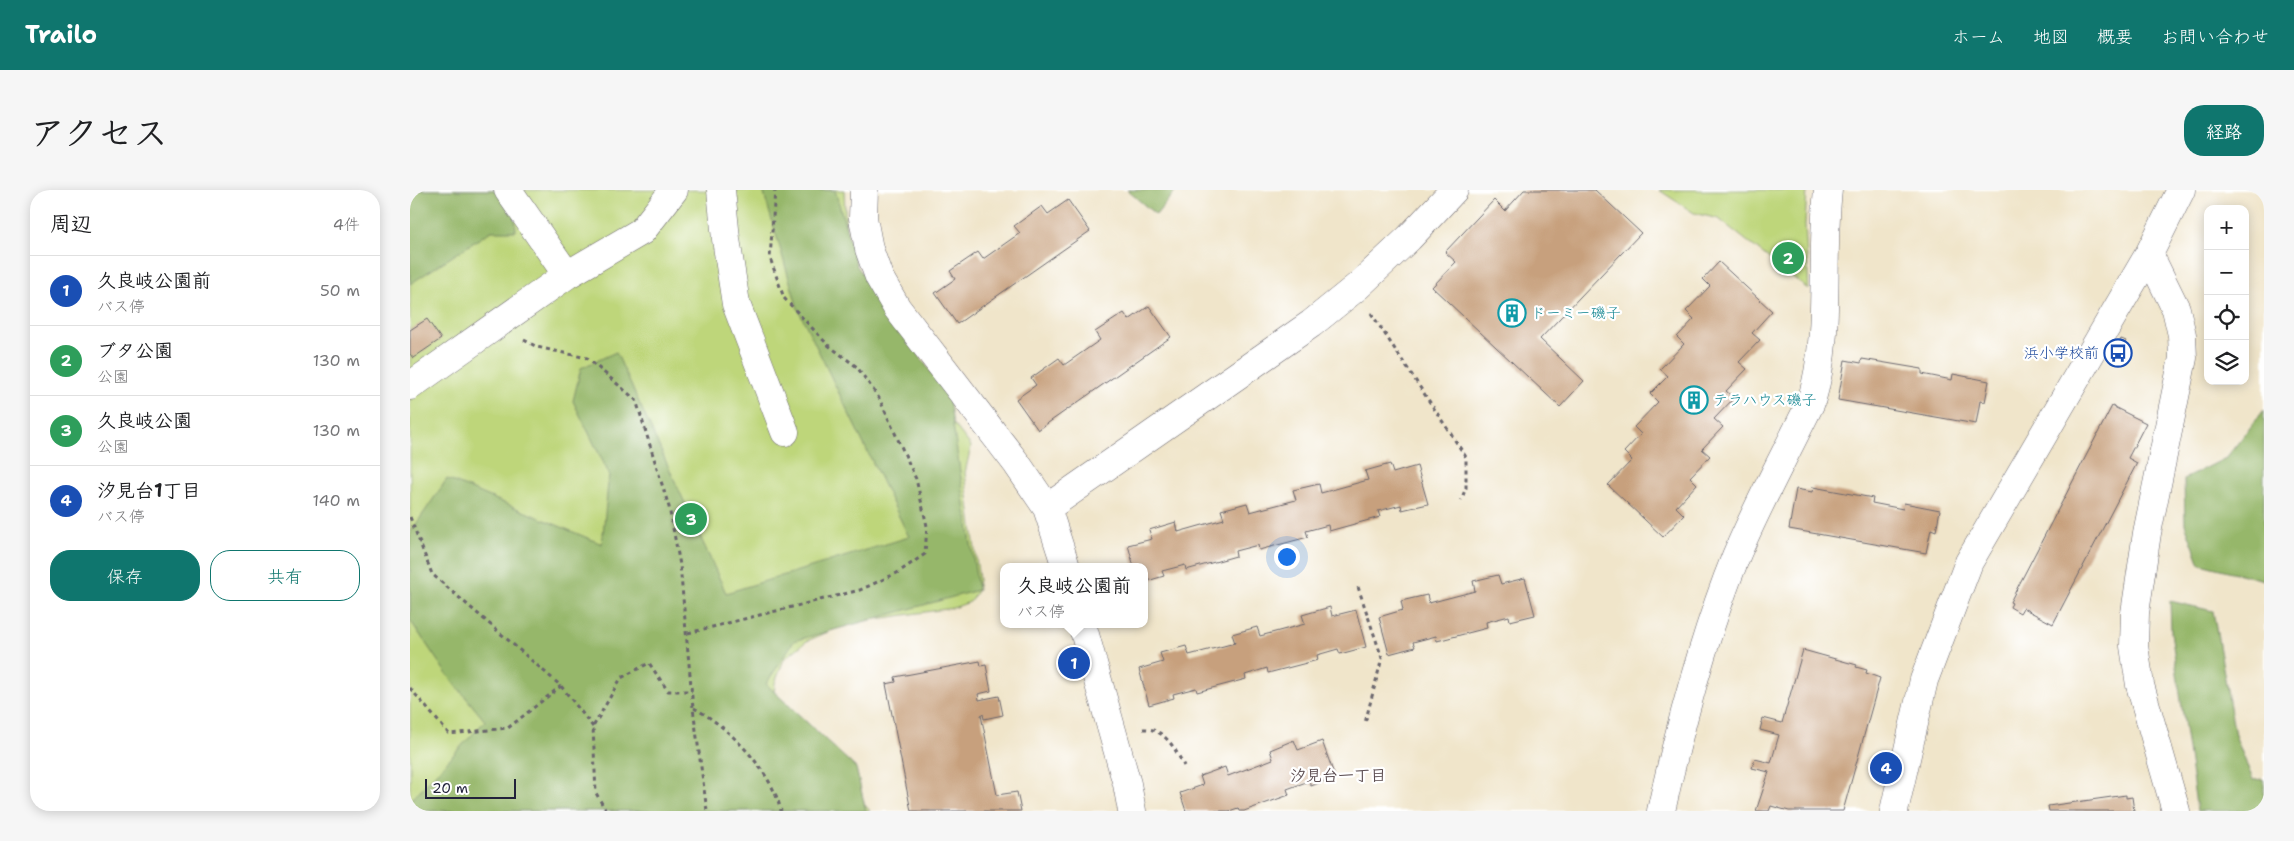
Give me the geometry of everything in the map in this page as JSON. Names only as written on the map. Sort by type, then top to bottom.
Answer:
[{"type":"street","points":[[508,190],[567,276]]},
{"type":"street","points":[[410,386],[567,276],[642,231],[674,190]]},
{"type":"street","points":[[721,190],[736,304],[785,432]]},
{"type":"street","points":[[864,190],[864,218],[870,249],[879,277],[897,308],[1017,464],[1047,508],[1065,563]]},
{"type":"street","points":[[1047,508],[1310,324],[1358,286],[1409,238],[1454,190]]},
{"type":"street","points":[[1661,811],[1673,754],[1703,651],[1736,556],[1811,402],[1819,376],[1823,349],[1828,190]]},
{"type":"street","points":[[1894,811],[1924,680],[1969,562],[2149,254],[2182,190]]},
{"type":"street","points":[[2149,254],[2176,309],[2182,335],[2183,358],[2139,575],[2134,613],[2134,646],[2140,685],[2176,811]]},
{"type":"street","points":[[1083,628],[1127,784],[1132,811]]},
{"type":"path","points":[[688,633],[860,590],[897,573],[925,554],[927,526],[916,479],[879,398],[857,367],[828,345],[784,298],[770,258],[775,190]]},
{"type":"path","points":[[1368,308],[1466,457],[1466,488],[1461,500]]},
{"type":"path","points":[[498,325],[537,347],[587,358],[636,400],[669,507],[680,565],[688,633],[693,708],[707,811]]},
{"type":"path","points":[[410,517],[432,574],[561,686],[593,727]]},
{"type":"path","points":[[1358,587],[1382,658],[1365,722]]},
{"type":"path","points":[[606,811],[596,793],[593,727],[621,678],[649,663],[668,691],[692,691]]},
{"type":"path","points":[[410,688],[449,734],[508,728],[561,686]]},
{"type":"path","points":[[693,708],[711,717],[754,758],[779,802],[781,811]]},
{"type":"path","points":[[1140,730],[1148,729],[1160,732],[1169,741],[1184,766]]},
{"type":"green space","points":[[410,190],[844,190],[847,248],[916,376],[971,446],[965,473],[979,580],[977,591],[970,602],[953,608],[849,623],[807,641],[784,659],[775,683],[774,696],[870,811],[410,811]]},
{"type":"green space","points":[[410,190],[513,190],[516,231],[491,231],[410,284]]},
{"type":"green space","points":[[763,190],[835,190],[857,266],[949,398],[978,590],[794,641],[766,684],[856,768],[866,811],[410,811],[410,801],[485,721],[446,673],[410,620],[410,533],[447,479],[602,544],[609,474],[573,401],[581,368],[616,352],[726,593],[909,537],[798,309]]},
{"type":"green space","points":[[1127,190],[1176,190],[1156,215]]},
{"type":"green space","points":[[1659,190],[1807,190],[1805,225],[1809,290],[1719,219],[1694,213]]},
{"type":"green space","points":[[2264,410],[2264,580],[2200,564],[2185,524],[2184,479],[2226,458]]},
{"type":"green space","points":[[2170,601],[2213,611],[2235,735],[2253,780],[2264,779],[2264,811],[2197,811],[2171,632]]},
{"type":"building","name":"ドーミー磯子","points":[[1524,190],[1595,190],[1641,233],[1540,339],[1584,381],[1560,407],[1432,287],[1456,262],[1445,252],[1494,200],[1505,211]]},
{"type":"building","points":[[1068,200],[1090,231],[957,324],[935,293],[955,279],[950,271],[978,252],[983,259],[1020,233],[1014,226],[1042,206],[1048,214]]},
{"type":"building","name":"テラハウス磯子","points":[[1719,262],[1772,311],[1752,333],[1760,340],[1739,362],[1747,369],[1726,391],[1734,398],[1714,419],[1723,427],[1702,449],[1710,456],[1690,477],[1697,484],[1676,507],[1684,515],[1663,537],[1608,485],[1632,460],[1624,452],[1641,434],[1634,427],[1658,402],[1650,394],[1668,376],[1660,369],[1684,344],[1677,337],[1694,319],[1686,311],[1710,286],[1703,279]]},
{"type":"building","points":[[1149,306],[1171,337],[1038,430],[1016,399],[1036,385],[1031,378],[1059,358],[1064,365],[1100,340],[1095,332],[1124,313],[1129,320]]},
{"type":"building","points":[[427,319],[441,339],[413,358],[410,354],[410,330]]},
{"type":"building","points":[[2121,339],[2126,341],[2119,355],[2114,352]]},
{"type":"building","points":[[1862,359],[1922,369],[1922,374],[1952,380],[1953,374],[1989,381],[1985,402],[1980,401],[1976,424],[1838,400],[1845,360],[1861,363]]},
{"type":"building","points":[[2112,406],[2146,423],[2128,458],[2137,463],[2053,624],[2023,608],[2020,613],[2010,607],[2012,603],[2010,602]]},
{"type":"building","points":[[1390,464],[1393,473],[1417,466],[1428,504],[1402,510],[1401,505],[1378,511],[1380,517],[1329,531],[1328,525],[1306,531],[1308,537],[1259,550],[1258,545],[1235,551],[1236,556],[1186,570],[1185,565],[1162,571],[1164,576],[1148,581],[1148,563],[1133,563],[1128,545],[1152,539],[1149,530],[1176,522],[1178,532],[1224,519],[1221,510],[1247,503],[1250,512],[1296,500],[1293,490],[1319,484],[1321,493],[1368,480],[1365,471]]},
{"type":"building","points":[[1813,487],[1873,498],[1872,503],[1903,509],[1904,503],[1940,510],[1936,531],[1931,529],[1926,553],[1789,529],[1796,489],[1812,492]]},
{"type":"building","points":[[1498,575],[1501,584],[1525,578],[1535,615],[1510,621],[1509,616],[1486,622],[1487,628],[1437,641],[1436,636],[1413,642],[1415,647],[1389,654],[1379,617],[1403,610],[1401,601],[1427,595],[1429,603],[1475,591],[1473,581]]},
{"type":"building","points":[[1330,607],[1332,616],[1356,610],[1366,647],[1340,654],[1338,649],[1317,655],[1318,660],[1268,673],[1267,668],[1245,675],[1246,679],[1197,692],[1196,688],[1173,694],[1174,698],[1149,705],[1139,669],[1163,662],[1160,653],[1186,646],[1189,655],[1235,643],[1232,634],[1257,627],[1260,636],[1305,624],[1302,615]]},
{"type":"building","points":[[1803,650],[1857,665],[1856,667],[1867,670],[1866,673],[1880,678],[1843,811],[1789,811],[1771,806],[1769,811],[1756,811],[1769,772],[1752,768],[1755,759],[1771,763],[1779,735],[1760,730],[1763,718],[1782,723]]},
{"type":"building","points":[[980,661],[981,666],[986,665],[991,691],[978,694],[979,700],[999,696],[1003,715],[984,719],[983,714],[981,715],[997,795],[1017,792],[1021,811],[911,811],[886,684],[896,682],[895,677]]},
{"type":"building","points":[[1294,740],[1298,750],[1322,741],[1335,777],[1311,786],[1309,781],[1287,789],[1289,795],[1244,811],[1239,811],[1238,808],[1229,811],[1186,811],[1180,793],[1203,785],[1200,776],[1225,767],[1228,776],[1273,759],[1270,750]]},
{"type":"building","points":[[2126,795],[2126,798],[2132,797],[2134,811],[2049,811],[2048,806]]},
{"type":"place","name":"ブタ公園","points":[[1788,258]]},
{"type":"place","name":"ドーミー磯子","points":[[1512,313]]},
{"type":"place","name":"浜小学校前","points":[[2118,353]]},
{"type":"place","name":"テラハウス磯子","points":[[1694,400]]},
{"type":"place","name":"久良岐公園","points":[[691,519]]},
{"type":"place","name":"久良岐公園前","points":[[1074,663]]},
{"type":"place","name":"汐見台1丁目","points":[[1886,768]]},
{"type":"district","name":"汐見台一丁目","points":[[1338,775]]}]
